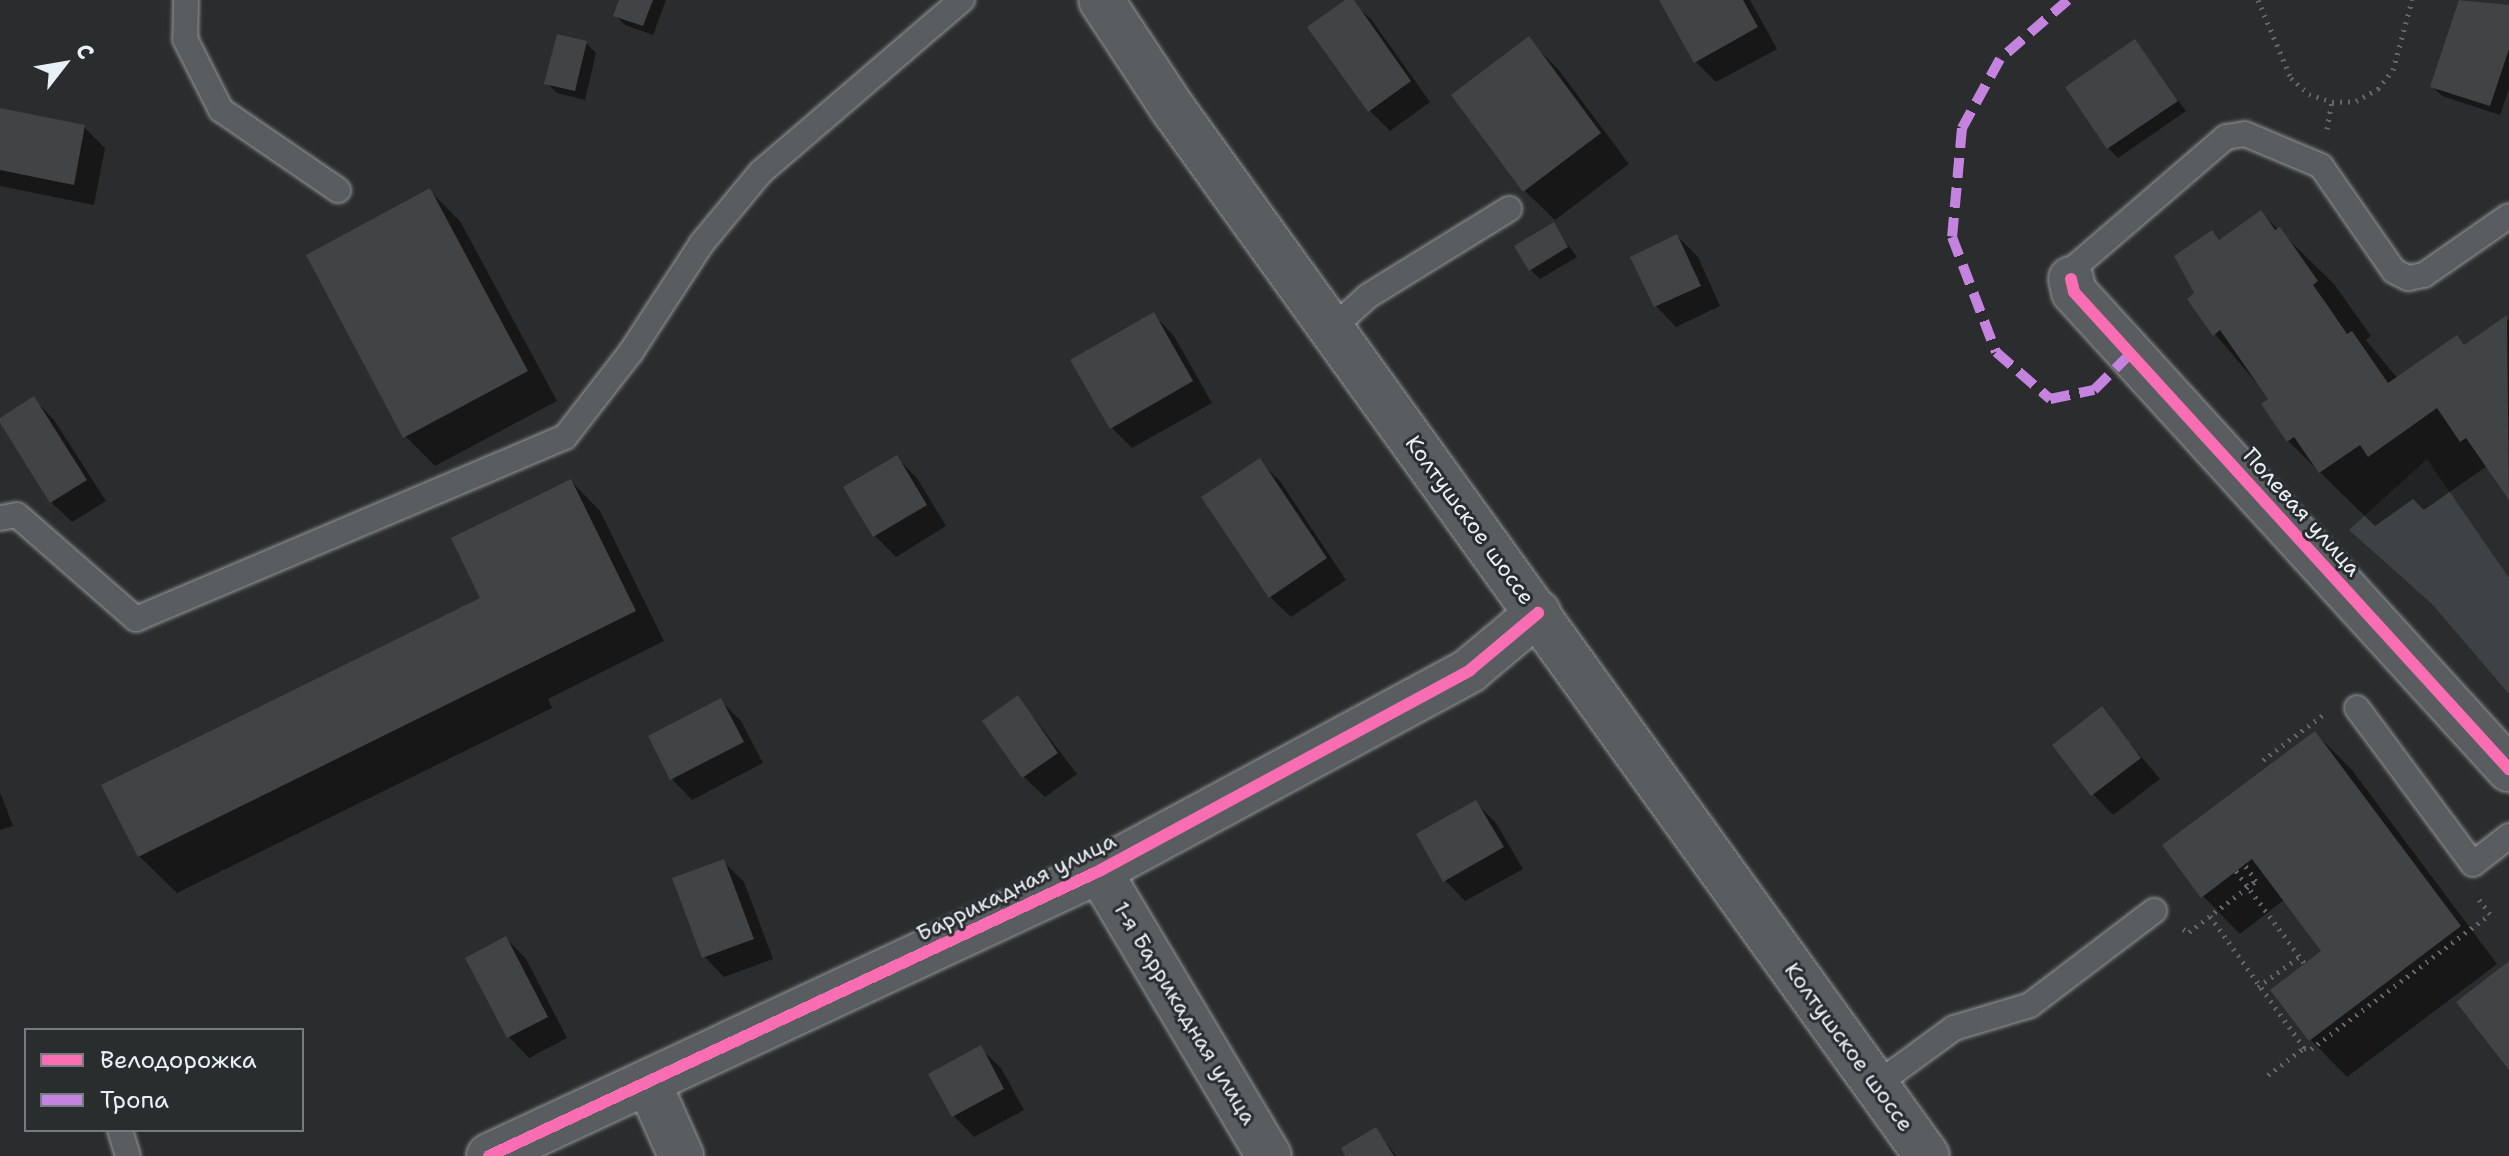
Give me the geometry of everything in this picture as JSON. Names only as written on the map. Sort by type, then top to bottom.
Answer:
[{"type":"street","name":"Колтушское шоссе","points":[[1101,0],[1332,329],[1927,1156]]},
{"type":"street","name":"Полевая улица","points":[[2071,279],[2074,292],[2509,769]]},
{"type":"street","name":"Баррикадная улица","points":[[489,1156],[649,1084],[1099,871],[1470,670],[1538,613]]},
{"type":"street","name":"1-я Баррикадная улица","points":[[1099,871],[1269,1156]]},
{"type":"street","points":[[649,1084],[681,1156]]},
{"type":"lane","points":[[186,0],[185,39],[221,110],[338,190]]},
{"type":"lane","points":[[0,518],[17,515],[136,619],[565,437],[631,352],[702,243],[761,172],[962,0]]},
{"type":"lane","points":[[2071,279],[2076,266],[2226,137],[2245,134],[2321,166],[2394,271],[2408,278],[2424,275],[2509,216]]},
{"type":"lane","points":[[1332,329],[1368,296],[1509,209]]},
{"type":"lane","points":[[2357,708],[2473,864],[2509,836]]},
{"type":"lane","points":[[1876,1085],[1954,1028],[2030,1005],[2154,911]]},
{"type":"lane","points":[[121,1132],[128,1156]]},
{"type":"path","points":[[2258,0],[2291,78],[2309,94],[2332,102],[2356,101],[2386,79],[2393,70],[2412,0]]},
{"type":"path","points":[[2263,760],[2334,706],[2357,708]]},
{"type":"path","points":[[2210,916],[2304,1048],[2311,1049],[2490,914],[2470,888],[2473,864]]},
{"type":"path","points":[[2189,932],[2256,881],[2245,865]]},
{"type":"path","points":[[2236,871],[2305,964]]},
{"type":"path","points":[[2258,987],[2300,956]]},
{"type":"path","points":[[2268,1075],[2304,1048]]},
{"type":"shaded area","points":[[2427,459],[2509,578],[2509,694],[2432,604],[2349,530]]},
{"type":"building","points":[[619,0],[653,0],[643,26],[613,16]]},
{"type":"building","points":[[1345,0],[1354,0],[1411,81],[1368,112],[1307,27]]},
{"type":"building","points":[[1659,0],[1743,0],[1758,27],[1694,63]]},
{"type":"building","points":[[2459,0],[2509,5],[2509,49],[2490,106],[2430,87]]},
{"type":"building","points":[[557,34],[587,41],[575,91],[544,84]]},
{"type":"building","points":[[1529,36],[1601,133],[1523,192],[1451,95]]},
{"type":"building","points":[[2135,39],[2178,101],[2107,149],[2065,87]]},
{"type":"building","points":[[0,108],[85,125],[74,185],[0,170]]},
{"type":"building","points":[[430,188],[528,371],[403,438],[306,255]]},
{"type":"building","points":[[2261,210],[2275,230],[2280,227],[2318,281],[2313,285],[2347,334],[2352,331],[2388,383],[2457,335],[2464,345],[2507,315],[2509,500],[2466,438],[2460,442],[2437,408],[2368,457],[2360,445],[2319,473],[2294,437],[2287,442],[2261,404],[2268,399],[2220,330],[2213,336],[2187,299],[2194,293],[2174,256],[2212,230],[2219,240]]},
{"type":"building","points":[[1554,222],[1568,247],[1529,271],[1514,246]]},
{"type":"building","points":[[1677,234],[1701,286],[1654,307],[1630,257]]},
{"type":"building","points":[[1154,312],[1193,381],[1110,429],[1070,360]]},
{"type":"building","points":[[34,396],[87,480],[50,503],[0,423],[0,418]]},
{"type":"building","points":[[897,455],[927,505],[873,537],[843,487]]},
{"type":"building","points":[[1260,458],[1327,558],[1269,598],[1201,497]]},
{"type":"building","points":[[571,479],[636,611],[138,857],[101,785],[480,598],[451,538]]},
{"type":"building","points":[[1018,695],[1058,753],[1022,778],[982,721]]},
{"type":"building","points":[[721,698],[744,742],[670,780],[648,736]]},
{"type":"building","points":[[2102,706],[2141,758],[2091,796],[2052,745]]},
{"type":"building","points":[[2315,731],[2461,926],[2309,1041],[2270,990],[2321,951],[2252,859],[2201,898],[2162,845]]},
{"type":"building","points":[[1476,800],[1504,847],[1443,882],[1416,834]]},
{"type":"building","points":[[724,859],[754,939],[702,958],[672,878]]},
{"type":"building","points":[[506,936],[548,1017],[507,1038],[465,958]]},
{"type":"building","points":[[2509,961],[2509,1070],[2456,1002]]},
{"type":"building","points":[[981,1045],[1004,1089],[952,1117],[928,1074]]},
{"type":"building","points":[[1376,1127],[1394,1156],[1345,1156],[1341,1148]]},
{"type":"marked path","points":[[2068,0],[2000,59],[1962,128],[1952,237],[1996,352],[2050,399],[2094,390],[2130,354]]},
{"type":"cycle path","points":[[2071,279],[2074,292],[2509,769]]},
{"type":"cycle path","points":[[489,1156],[1099,871],[1470,670],[1538,613]]}]
